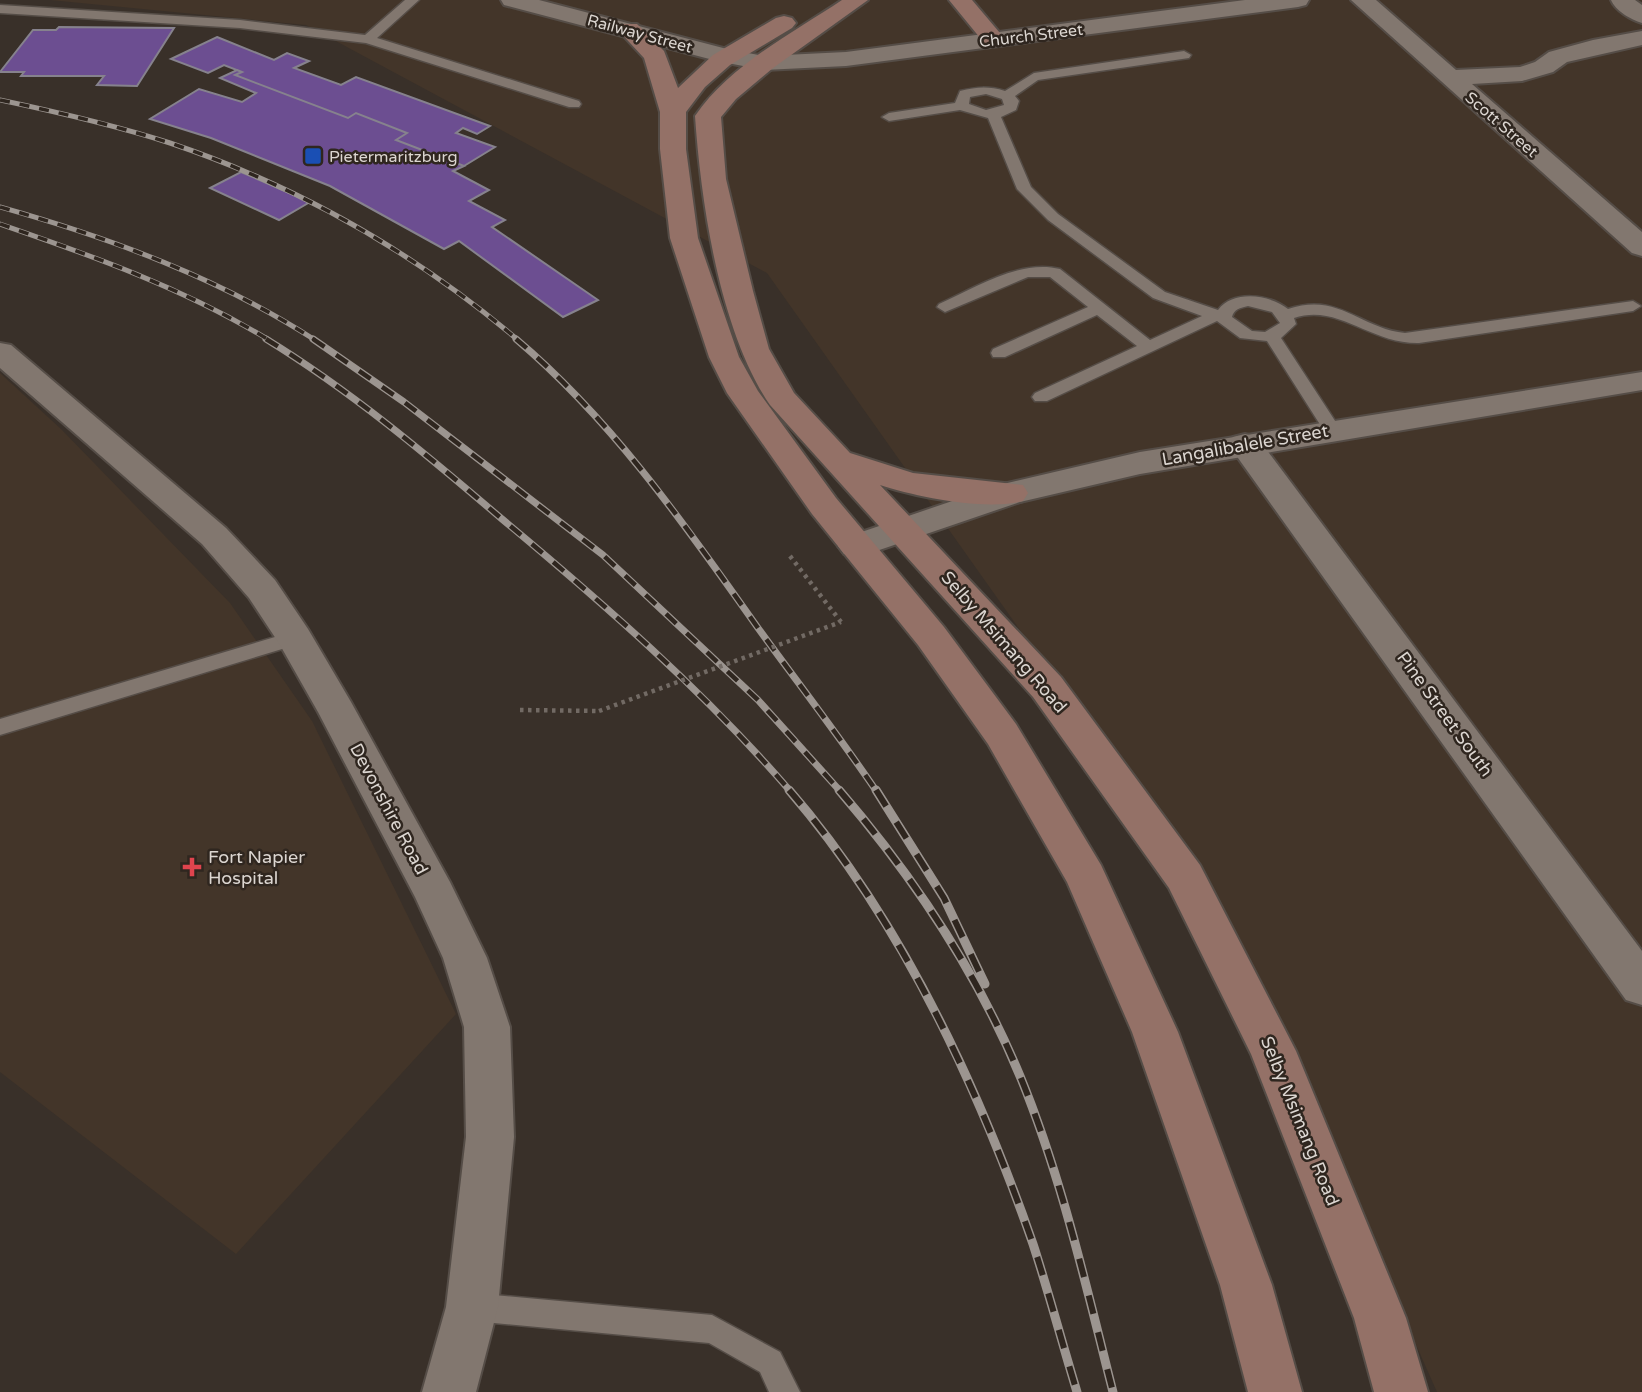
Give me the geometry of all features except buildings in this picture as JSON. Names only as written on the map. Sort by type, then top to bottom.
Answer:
[{"type":"main road","points":[[673,113],[689,87],[726,56],[823,0]]},
{"type":"main road","name":"Selby Msimang Road","points":[[857,0],[764,63],[727,94],[708,116],[713,179],[754,349],[781,398],[1047,687],[1185,877],[1273,1051],[1380,1318],[1401,1392]]},
{"type":"main road","points":[[960,0],[993,39]]},
{"type":"main road","points":[[629,29],[655,56],[673,113],[673,149],[684,238],[724,357],[769,431],[856,546],[931,636],[1002,734],[1086,877],[1155,1032],[1246,1285],[1275,1392]]},
{"type":"main road","points":[[839,460],[909,483],[956,490],[1011,493]]},
{"type":"street","name":"Railway Street","points":[[512,0],[726,56],[764,63]]},
{"type":"street","name":"Scott Street","points":[[1362,0],[1642,247]]},
{"type":"street","name":"Church Street","points":[[764,63],[846,59],[1287,1]]},
{"type":"street","points":[[1622,1],[1642,16]]},
{"type":"street","points":[[1450,78],[1521,74],[1544,66],[1558,57],[1642,38]]},
{"type":"street","name":"Devonshire Road","points":[[0,352],[214,536],[262,589],[295,638],[435,894],[465,958],[487,1027],[490,1137],[472,1307],[449,1392]]},
{"type":"street","name":"Langalibalele Street","points":[[856,546],[902,528],[1011,493],[1140,463],[1642,382]]},
{"type":"street","name":"Pine Street South","points":[[1245,444],[1408,662],[1642,986]]},
{"type":"lane","points":[[368,39],[413,0]]},
{"type":"lane","points":[[0,9],[240,24],[368,39],[574,104]]},
{"type":"lane","points":[[1007,96],[1034,76],[1184,55]]},
{"type":"lane","points":[[889,117],[962,106],[980,114],[993,114],[1011,107],[1012,101],[1007,96],[986,90],[974,91],[965,94],[961,100],[962,106]]},
{"type":"lane","points":[[993,114],[1024,189],[1053,217],[1159,295],[1220,317],[1241,333],[1256,337],[1283,332],[1288,324],[1286,315],[1277,307],[1248,301],[1234,304],[1220,317],[1041,397]]},
{"type":"lane","points":[[945,307],[1026,272],[1054,272],[1149,347]]},
{"type":"lane","points":[[1286,315],[1301,309],[1329,309],[1397,337],[1419,338],[1633,306]]},
{"type":"lane","points":[[999,353],[1099,307]]},
{"type":"lane","points":[[1272,336],[1332,430]]},
{"type":"lane","points":[[0,727],[295,638]]},
{"type":"lane","points":[[472,1307],[712,1329],[770,1362],[785,1392]]},
{"type":"path","points":[[520,710],[599,712],[841,622],[790,556]]},
{"type":"shaded area","points":[[50,0],[1642,0],[1642,1392],[1437,1392],[1231,928],[767,273],[306,25]]},
{"type":"shaded area","name":"Fort Napier Hospital","points":[[0,373],[61,429],[230,603],[312,721],[456,1014],[236,1254],[0,1072]]},
{"type":"railway","points":[[0,100],[149,136],[264,180],[309,201],[396,251],[479,308],[518,340]]},
{"type":"railway","points":[[0,207],[82,232],[163,262],[241,297],[315,340]]},
{"type":"railway","points":[[0,224],[104,261],[171,289],[269,340]]},
{"type":"railway","points":[[266,339],[388,424],[578,583],[688,684],[791,792]]},
{"type":"railway","points":[[313,339],[404,402],[603,555],[758,700],[841,792]]},
{"type":"railway","points":[[516,339],[584,404],[646,476],[877,792]]},
{"type":"railway","points":[[789,790],[829,839],[866,892],[932,1005],[961,1064],[1033,1244],[1077,1392]]},
{"type":"railway","points":[[839,790],[892,856],[941,926],[1003,1037],[1035,1115],[1061,1193],[1113,1392]]},
{"type":"railway","points":[[876,790],[944,898],[985,984]]},
{"type":"place","name":"Pietermaritzburg","points":[[313,156]]},
{"type":"place","name":"Fort Napier Hospital","points":[[192,867]]}]
